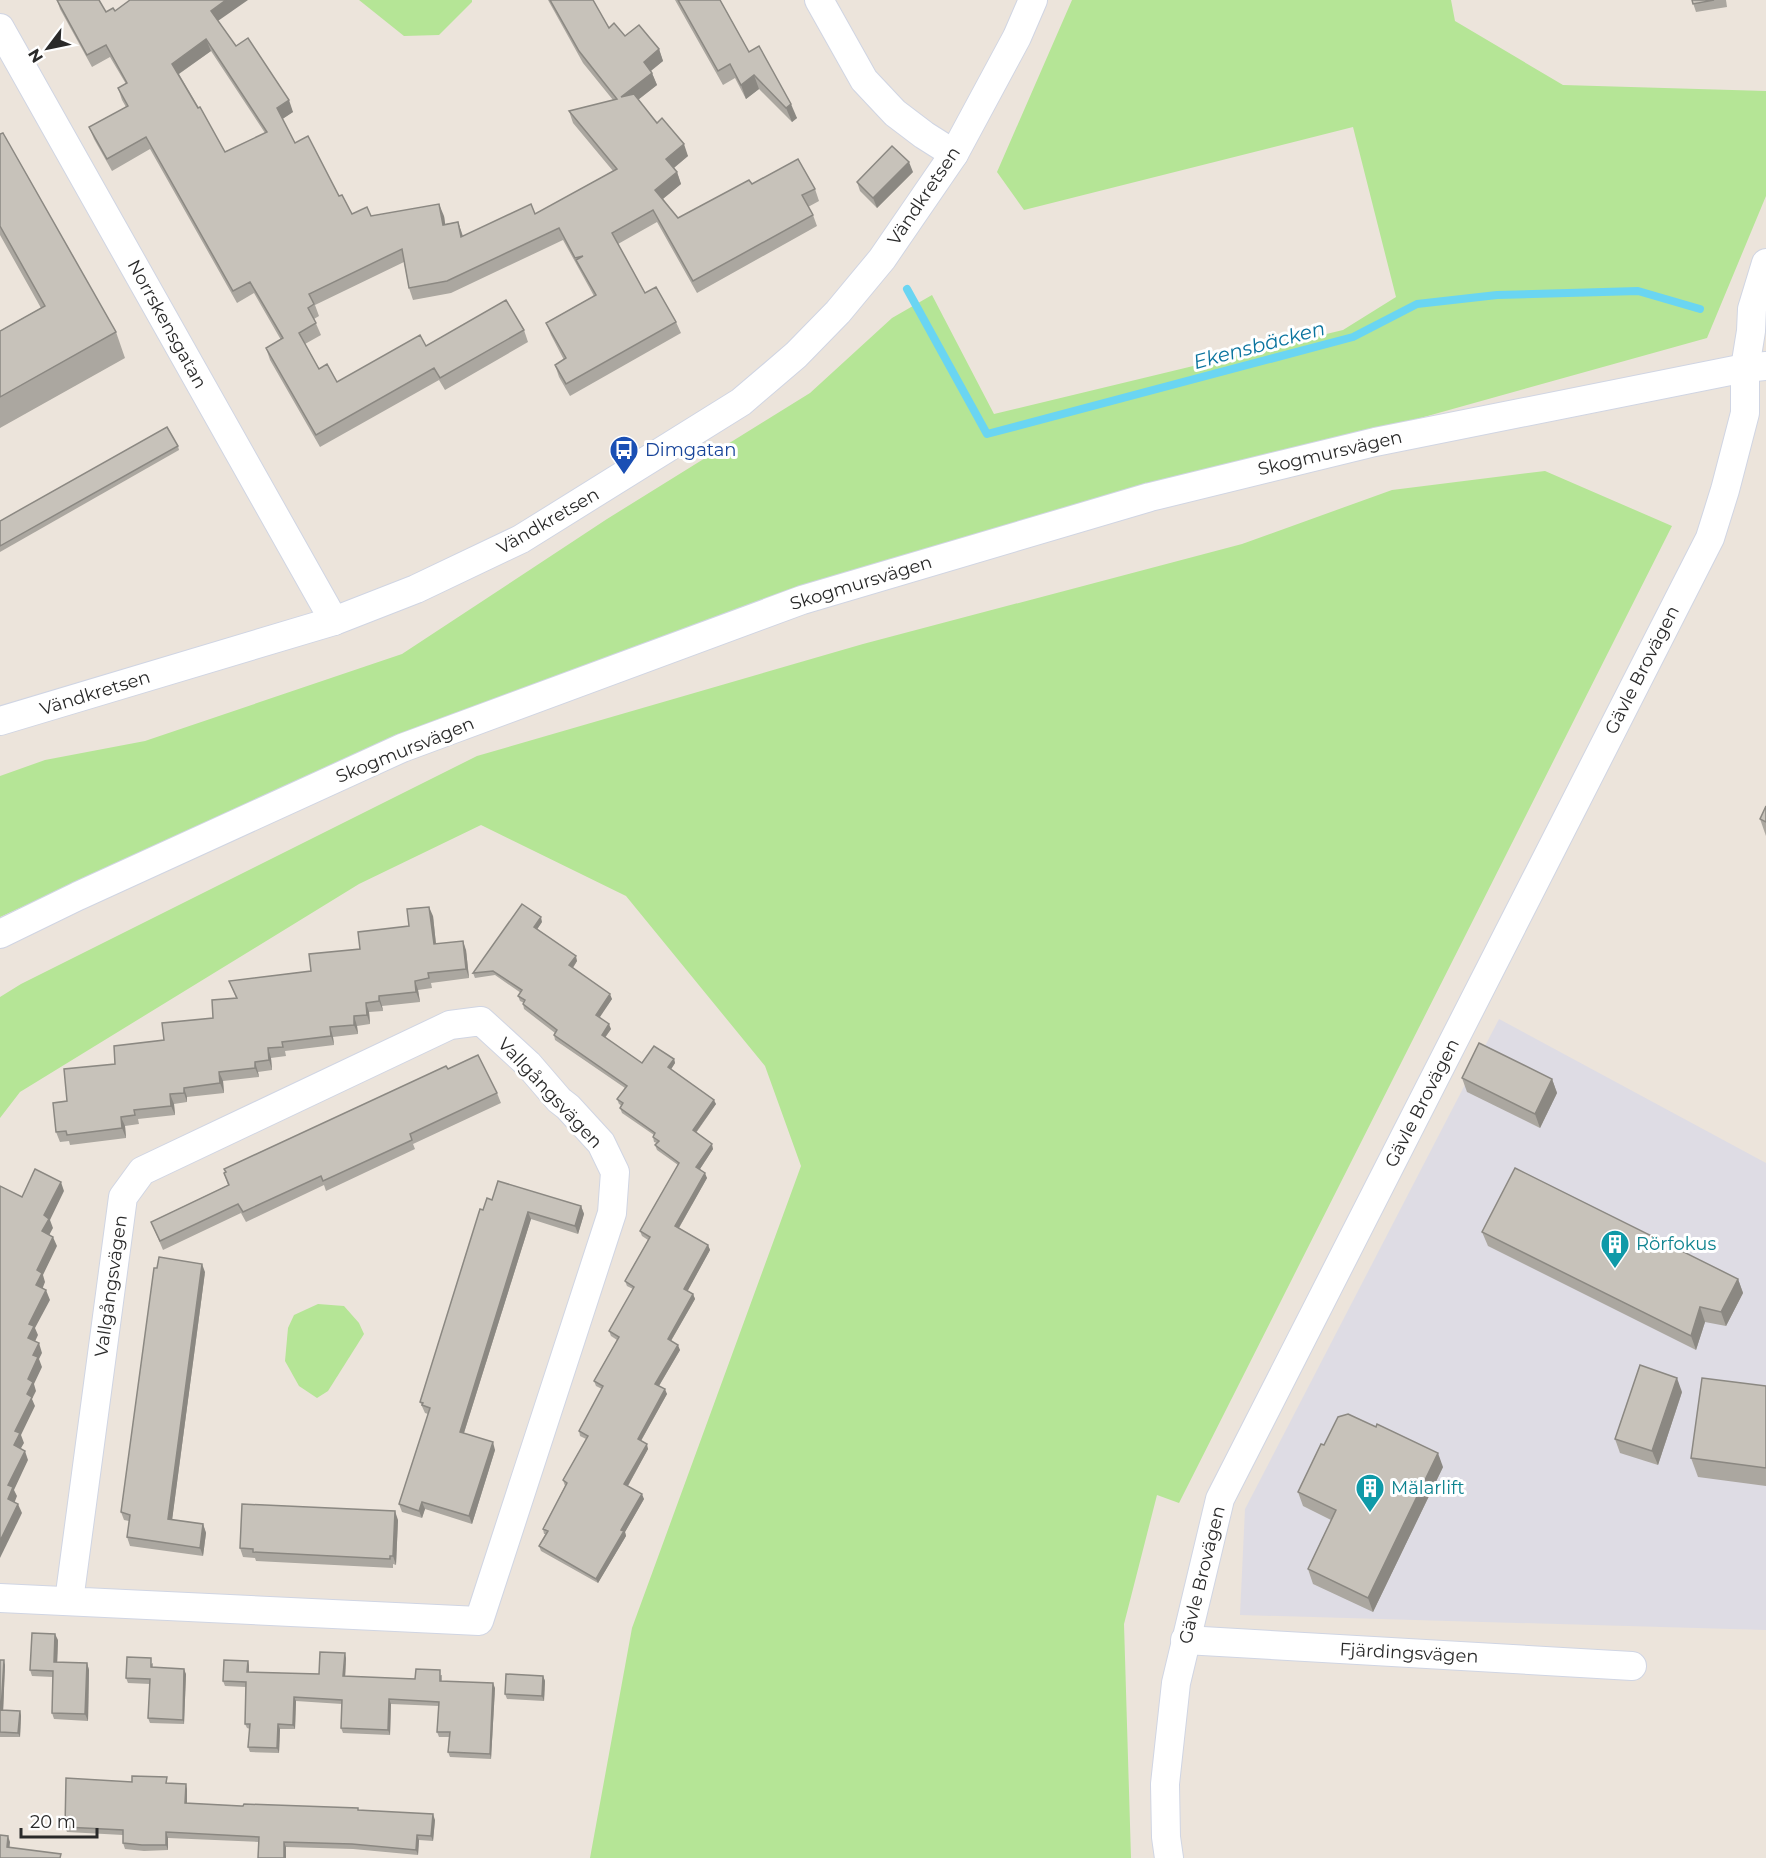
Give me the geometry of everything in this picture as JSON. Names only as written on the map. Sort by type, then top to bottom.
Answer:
[{"type":"street","points":[[819,0],[864,80],[895,113],[954,154]]},
{"type":"street","name":"Vändkretsen","points":[[0,721],[334,621],[416,589],[521,539],[741,402],[796,356],[838,312],[882,259],[954,154],[1017,37],[1033,0]]},
{"type":"street","name":"Norrskensgatan","points":[[0,28],[334,621]]},
{"type":"street","name":"Gävle Brovägen","points":[[1169,1858],[1166,1837],[1165,1784],[1176,1683],[1220,1499],[1710,538],[1725,490],[1756,367],[1751,331],[1752,309],[1766,263]]},
{"type":"street","name":"Skogmursvägen","points":[[0,934],[402,748],[802,600],[1150,496],[1375,442],[1756,367]]},
{"type":"street","name":"Vallgångsvägen","points":[[0,1598],[478,1621],[612,1213],[615,1172],[602,1143],[559,1100],[528,1064],[481,1021],[450,1025],[142,1171],[123,1197],[69,1601]]},
{"type":"street","name":"Fjärdingsvägen","points":[[1185,1640],[1632,1666]]},
{"type":"shaded area","points":[[1499,1019],[1766,1163],[1766,1630],[1240,1615],[1245,1509]]},
{"type":"green space","points":[[359,0],[472,0],[472,2],[439,35],[404,36]]},
{"type":"green space","points":[[1072,0],[1451,0],[1455,21],[1563,85],[1766,91],[1766,196],[1707,338],[841,575],[436,720],[0,917],[0,776],[45,760],[145,741],[402,654],[607,519],[810,393],[892,318],[932,295],[994,414],[1343,330],[1396,297],[1353,127],[1024,210],[997,172]]},
{"type":"green space","points":[[1545,471],[1672,526],[1179,1503],[1157,1495],[1124,1624],[1131,1858],[590,1858],[632,1628],[801,1166],[765,1066],[626,896],[481,825],[359,884],[20,1092],[0,1118],[0,997],[21,984],[477,756],[863,644],[1242,544],[1392,490]]},
{"type":"green space","points":[[318,1304],[344,1306],[359,1323],[364,1334],[328,1391],[317,1398],[299,1386],[285,1361],[288,1328],[294,1315]]},
{"type":"building","points":[[57,0],[99,0],[106,12],[113,8],[115,11],[130,0],[226,0],[211,11],[236,46],[248,38],[289,100],[277,108],[295,143],[308,136],[339,196],[342,195],[352,214],[367,207],[371,216],[439,204],[443,225],[458,222],[461,237],[531,204],[535,214],[617,169],[569,111],[617,99],[579,51],[550,0],[593,0],[609,28],[614,23],[625,36],[639,25],[659,49],[644,62],[652,73],[621,97],[634,94],[657,123],[662,118],[684,144],[666,159],[677,172],[655,190],[678,218],[749,180],[752,184],[798,159],[815,189],[802,195],[813,215],[693,281],[653,210],[612,233],[645,293],[656,287],[676,322],[566,384],[555,365],[566,358],[546,323],[596,295],[576,260],[583,256],[575,258],[559,228],[447,281],[409,288],[402,249],[309,294],[314,304],[308,308],[316,323],[299,333],[319,369],[327,364],[337,382],[420,335],[426,346],[506,300],[524,330],[440,378],[434,368],[316,435],[266,348],[283,338],[250,282],[233,291],[146,137],[107,159],[89,127],[128,106],[118,88],[127,83],[106,45],[87,55]],"holes":[[[206,39],[267,132],[225,152],[200,107],[198,108],[172,64]]]},
{"type":"building","points":[[678,0],[720,0],[749,52],[759,46],[791,104],[786,108],[754,75],[741,85],[730,64],[718,71]]},
{"type":"building","points":[[1692,0],[1714,0],[1693,4]]},
{"type":"building","points":[[3,133],[116,332],[0,397],[0,331],[45,306],[0,226],[0,134]]},
{"type":"building","points":[[892,146],[909,162],[873,198],[857,182]]},
{"type":"building","points":[[167,427],[178,446],[0,546],[0,521]]},
{"type":"building","points":[[1766,806],[1766,822],[1760,819]]},
{"type":"building","points":[[522,904],[541,917],[534,927],[576,956],[569,965],[610,994],[596,1015],[609,1024],[602,1035],[642,1063],[654,1046],[674,1059],[668,1067],[714,1100],[693,1130],[712,1144],[696,1167],[705,1173],[675,1226],[708,1245],[684,1289],[693,1294],[668,1339],[678,1345],[655,1384],[665,1389],[638,1439],[647,1444],[624,1484],[642,1494],[596,1579],[539,1546],[548,1531],[543,1529],[567,1483],[563,1480],[588,1436],[579,1431],[603,1386],[594,1381],[619,1337],[609,1331],[634,1287],[625,1281],[650,1237],[640,1231],[679,1163],[655,1145],[659,1141],[653,1137],[655,1133],[620,1108],[623,1103],[617,1099],[627,1086],[554,1035],[557,1030],[523,1004],[525,1000],[518,996],[522,990],[493,971],[473,973]]},
{"type":"building","points":[[429,907],[434,944],[463,941],[466,969],[428,973],[429,978],[415,981],[416,992],[379,996],[379,1001],[366,1003],[367,1015],[354,1016],[354,1025],[330,1027],[331,1036],[282,1042],[283,1047],[268,1048],[269,1060],[255,1062],[255,1068],[219,1072],[220,1083],[184,1088],[184,1093],[170,1094],[171,1106],[134,1110],[135,1115],[121,1117],[122,1128],[67,1135],[66,1131],[56,1132],[53,1103],[67,1101],[64,1069],[115,1064],[114,1046],[164,1040],[162,1023],[213,1018],[212,1000],[237,998],[229,981],[311,971],[309,954],[360,949],[358,932],[409,926],[407,909]]},
{"type":"building","points":[[1479,1043],[1552,1079],[1535,1114],[1462,1078]]},
{"type":"building","points":[[478,1055],[497,1093],[410,1134],[412,1140],[323,1181],[321,1176],[243,1212],[238,1204],[160,1241],[151,1222],[229,1185],[224,1169],[446,1066],[448,1069]]},
{"type":"building","name":"Rörfokus","points":[[1515,1168],[1738,1279],[1721,1312],[1700,1307],[1691,1336],[1482,1232]]},
{"type":"building","points":[[35,1169],[61,1182],[44,1215],[49,1219],[42,1231],[53,1237],[37,1270],[42,1273],[36,1285],[46,1290],[29,1324],[34,1326],[28,1338],[39,1343],[33,1355],[38,1357],[28,1379],[33,1382],[27,1394],[32,1397],[15,1431],[20,1433],[14,1445],[25,1451],[8,1485],[13,1487],[8,1499],[18,1504],[0,1541],[0,1186],[22,1197]]},
{"type":"building","points":[[498,1181],[581,1206],[575,1226],[528,1212],[460,1432],[493,1442],[469,1516],[422,1502],[419,1511],[399,1504],[430,1408],[420,1402],[480,1209],[483,1210],[487,1198],[492,1200]]},
{"type":"building","points":[[159,1257],[202,1264],[168,1519],[203,1524],[200,1548],[127,1537],[130,1515],[121,1512],[154,1268],[157,1268]]},
{"type":"building","points":[[1640,1365],[1677,1378],[1652,1451],[1615,1439]]},
{"type":"building","points":[[1702,1378],[1766,1386],[1766,1468],[1691,1458]]},
{"type":"building","name":"Mälarlift","points":[[1348,1414],[1376,1427],[1377,1424],[1438,1453],[1368,1598],[1308,1569],[1336,1510],[1298,1492],[1321,1444],[1324,1445],[1338,1417]]},
{"type":"building","points":[[242,1504],[395,1511],[393,1556],[390,1556],[390,1559],[253,1552],[253,1549],[240,1548]]},
{"type":"building","points":[[32,1633],[55,1634],[54,1662],[87,1663],[85,1714],[52,1713],[53,1671],[30,1670]]},
{"type":"building","points":[[320,1652],[345,1653],[343,1676],[415,1679],[416,1669],[440,1670],[440,1681],[493,1683],[490,1754],[448,1752],[450,1732],[437,1732],[439,1702],[389,1699],[388,1730],[341,1728],[342,1700],[294,1697],[293,1725],[278,1724],[277,1748],[248,1747],[250,1724],[245,1724],[246,1682],[223,1681],[224,1660],[248,1661],[247,1672],[319,1674]]},
{"type":"building","points":[[127,1657],[151,1658],[151,1667],[184,1669],[183,1720],[148,1718],[150,1679],[126,1678]]},
{"type":"building","points":[[0,1660],[4,1660],[1,1710],[20,1711],[18,1733],[0,1732]]},
{"type":"building","points":[[506,1674],[543,1676],[542,1696],[505,1694]]},
{"type":"building","points":[[132,1776],[167,1777],[166,1783],[186,1784],[185,1803],[358,1808],[358,1810],[433,1814],[431,1836],[417,1835],[416,1850],[352,1844],[284,1842],[284,1858],[258,1858],[259,1837],[166,1832],[166,1845],[142,1845],[123,1843],[123,1830],[65,1827],[66,1778],[132,1782]]},
{"type":"building","points":[[0,1835],[8,1836],[7,1847],[61,1854],[60,1858],[0,1858]]},
{"type":"waterway","name":"Ekensbäcken","points":[[907,289],[987,434],[1353,337],[1417,304],[1497,295],[1638,291],[1700,309]]},
{"type":"place","name":"Dimgatan","points":[[624,476]]},
{"type":"place","name":"Rörfokus","points":[[1615,1270]]},
{"type":"place","name":"Mälarlift","points":[[1370,1514]]}]
